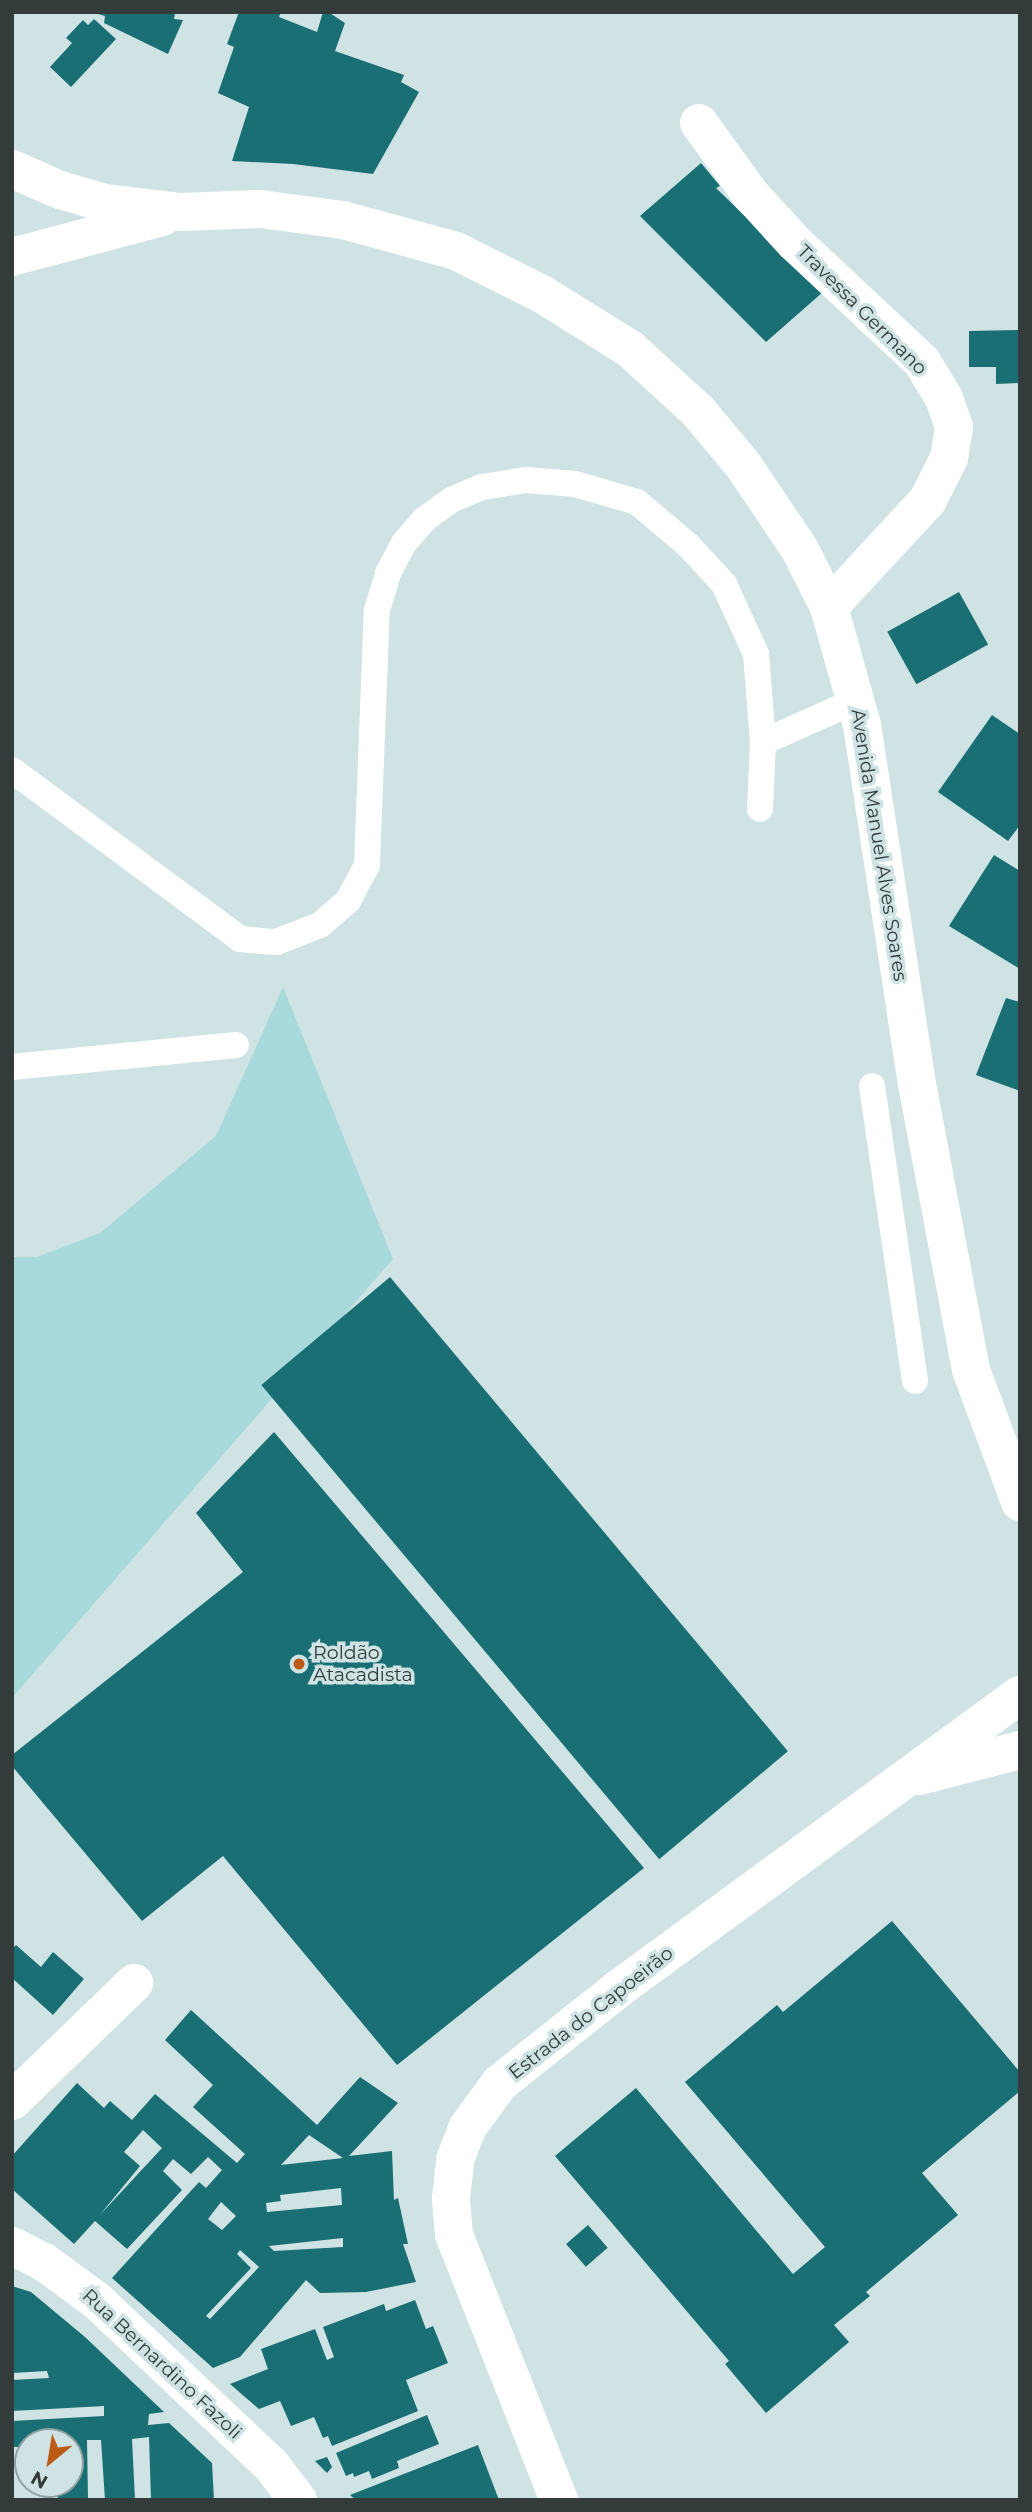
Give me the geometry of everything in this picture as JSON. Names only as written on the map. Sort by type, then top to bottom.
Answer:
[{"type":"street","name":"Travessa Germano","points":[[699,123],[751,195],[795,243],[922,362],[944,398],[954,427],[948,458],[928,500],[829,607]]},
{"type":"street","name":"Avenida Manuel Alves Soares","points":[[12,169],[60,190],[105,203],[181,212],[260,209],[343,220],[456,251],[542,294],[630,349],[698,411],[757,486],[799,548],[829,607],[862,725],[919,1097],[971,1370],[1020,1502]]},
{"type":"street","name":"Avenida Manuel Alves Soares","points":[[12,257],[181,212]]},
{"type":"street","name":"Estrada do Capoeirão","points":[[559,2500],[454,2235],[451,2199],[455,2160],[467,2129],[500,2083],[607,1998],[911,1778],[980,1722],[1020,1695]]},
{"type":"street","name":"Estrada do Capoeirão","points":[[911,1778],[1020,1750]]},
{"type":"street","points":[[12,2101],[134,1983]]},
{"type":"street","name":"Rua Bernardino Fazoli","points":[[12,2246],[44,2262],[96,2300],[271,2465],[298,2500]]},
{"type":"lane","points":[[12,770],[240,939],[276,942],[320,925],[348,901],[367,865],[377,610],[388,573],[404,544],[425,519],[451,500],[482,487],[526,480],[575,484],[637,502],[689,546],[724,584],[756,654],[764,742],[760,809]]},
{"type":"lane","points":[[764,742],[855,701]]},
{"type":"lane","points":[[12,1067],[236,1045]]},
{"type":"lane","points":[[872,1086],[915,1381]]},
{"type":"shaded area","points":[[283,987],[393,1259],[12,1698],[12,1257],[37,1257],[100,1233],[216,1136]]},
{"type":"building","points":[[91,12],[170,12],[175,14],[174,19],[183,20],[168,54],[104,23],[105,16]]},
{"type":"building","points":[[239,12],[275,12],[280,14],[279,17],[317,32],[323,12],[328,12],[345,23],[335,51],[404,75],[401,82],[419,92],[373,174],[293,164],[232,161],[249,107],[218,93],[234,47],[227,44]]},
{"type":"building","points":[[94,19],[116,39],[71,87],[50,67],[72,43],[66,38],[83,20],[88,25]]},
{"type":"building","points":[[701,163],[720,186],[716,188],[823,292],[766,342],[640,216]]},
{"type":"building","points":[[1020,330],[1020,383],[996,384],[996,367],[969,367],[969,331]]},
{"type":"building","points":[[959,592],[988,644],[916,684],[887,632]]},
{"type":"building","points":[[992,715],[1020,734],[1020,825],[1008,841],[938,792]]},
{"type":"building","points":[[994,855],[1020,871],[1020,969],[949,926]]},
{"type":"building","points":[[1006,998],[1020,1002],[1020,1091],[976,1075]]},
{"type":"building","points":[[390,1277],[788,1751],[659,1859],[261,1385]]},
{"type":"building","name":"Roldão Atacadista","points":[[274,1432],[644,1868],[397,2065],[223,1856],[142,1921],[12,1766],[12,1755],[243,1572],[196,1513]]},
{"type":"building","points":[[892,1921],[1020,2072],[1020,2091],[922,2173],[958,2215],[866,2292],[870,2296],[834,2325],[849,2342],[766,2413],[725,2364],[729,2361],[555,2156],[636,2088],[793,2274],[825,2247],[685,2082],[777,2005],[783,2012]]},
{"type":"building","points":[[16,1945],[41,1967],[53,1952],[84,1979],[53,2015],[12,1978],[12,1949]]},
{"type":"building","points":[[191,2010],[317,2125],[360,2077],[398,2103],[349,2156],[392,2151],[394,2200],[398,2198],[408,2244],[403,2244],[416,2282],[366,2292],[320,2293],[306,2280],[240,2357],[213,2368],[112,2278],[199,2182],[206,2188],[222,2170],[208,2157],[191,2174],[173,2159],[163,2171],[182,2190],[127,2249],[95,2221],[74,2244],[12,2189],[12,2156],[77,2083],[104,2108],[110,2101],[132,2120],[155,2094],[237,2163],[245,2154],[193,2107],[213,2085],[165,2040]],"holes":[[[143,2130],[162,2148],[99,2216],[140,2166],[124,2152]],[[309,2135],[343,2158],[281,2165]],[[341,2188],[342,2205],[267,2212],[266,2203],[281,2201],[280,2195]],[[221,2202],[236,2216],[222,2230],[208,2219]],[[343,2238],[343,2247],[274,2251],[269,2246]],[[240,2250],[259,2267],[210,2319],[206,2316],[251,2268],[237,2254]]]},
{"type":"building","points":[[588,2225],[608,2248],[586,2267],[566,2244]]},
{"type":"building","points":[[12,2286],[31,2292],[85,2337],[164,2412],[149,2414],[148,2425],[169,2423],[212,2463],[214,2500],[151,2500],[149,2437],[132,2439],[135,2500],[105,2500],[101,2440],[87,2440],[88,2500],[58,2500],[84,2498],[84,2428],[14,2428],[12,2447],[12,2421],[104,2416],[104,2406],[12,2411],[12,2380],[49,2378],[47,2371],[12,2373]]},
{"type":"building","points":[[415,2300],[426,2329],[433,2326],[448,2363],[406,2380],[418,2411],[332,2446],[328,2436],[323,2438],[314,2417],[291,2426],[280,2401],[259,2409],[230,2384],[268,2369],[261,2349],[315,2329],[327,2360],[334,2357],[323,2327],[384,2304],[386,2311]]},
{"type":"building","points":[[427,2415],[439,2444],[397,2461],[399,2468],[372,2479],[369,2471],[354,2477],[353,2473],[346,2476],[336,2453]]},
{"type":"building","points":[[478,2445],[499,2500],[356,2500],[350,2495]]},
{"type":"building","points":[[327,2457],[332,2467],[327,2473],[315,2461]]},
{"type":"place","name":"Roldão Atacadista","points":[[299,1664]]}]
